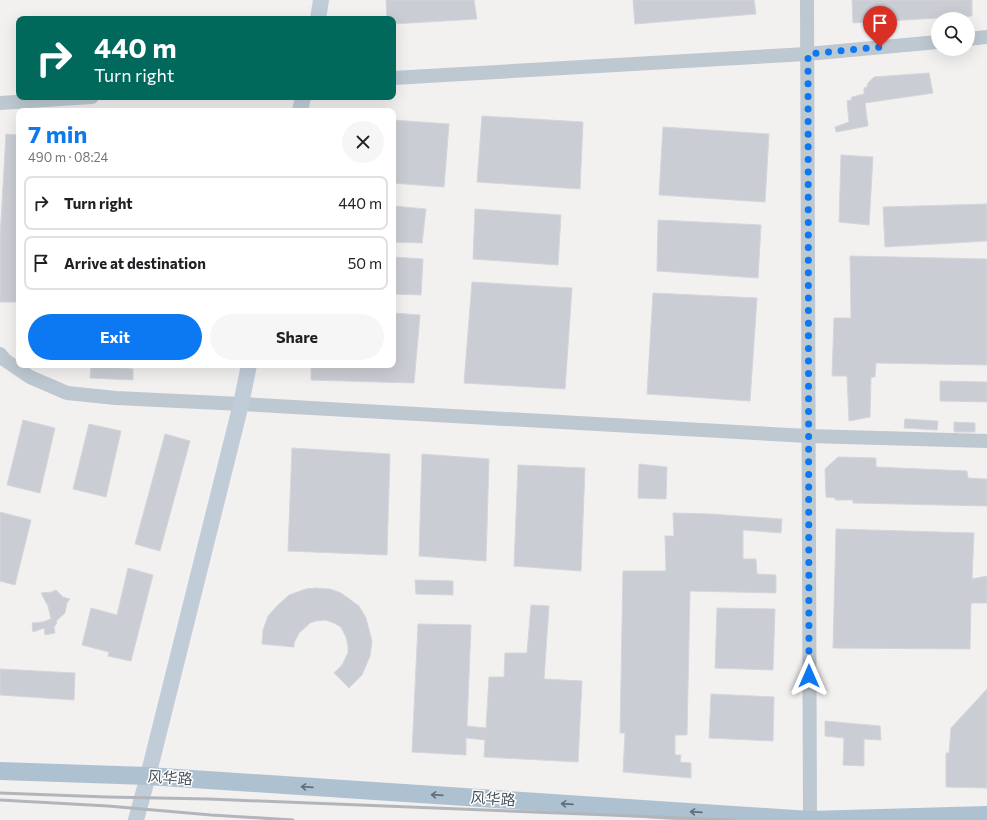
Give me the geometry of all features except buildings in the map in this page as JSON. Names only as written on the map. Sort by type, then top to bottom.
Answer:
[{"type":"main road","points":[[318,16],[321,0]]},
{"type":"main road","points":[[136,820],[242,404],[248,368]]},
{"type":"main road","name":"风华路","points":[[0,771],[148,776],[810,820],[987,815]]},
{"type":"street","points":[[807,0],[810,820]]},
{"type":"street","points":[[975,38],[987,37]]},
{"type":"street","points":[[396,78],[808,54],[931,43]]},
{"type":"street","points":[[0,103],[46,100]]},
{"type":"street","points":[[0,354],[5,360],[16,367]]},
{"type":"street","points":[[17,368],[30,377],[67,392],[116,398],[808,436],[987,441]]},
{"type":"railway","points":[[0,793],[209,799],[734,820]]},
{"type":"railway","points":[[0,800],[108,806],[211,815],[293,820]]},
{"type":"route","points":[[809,676],[808,54],[880,47]]}]
